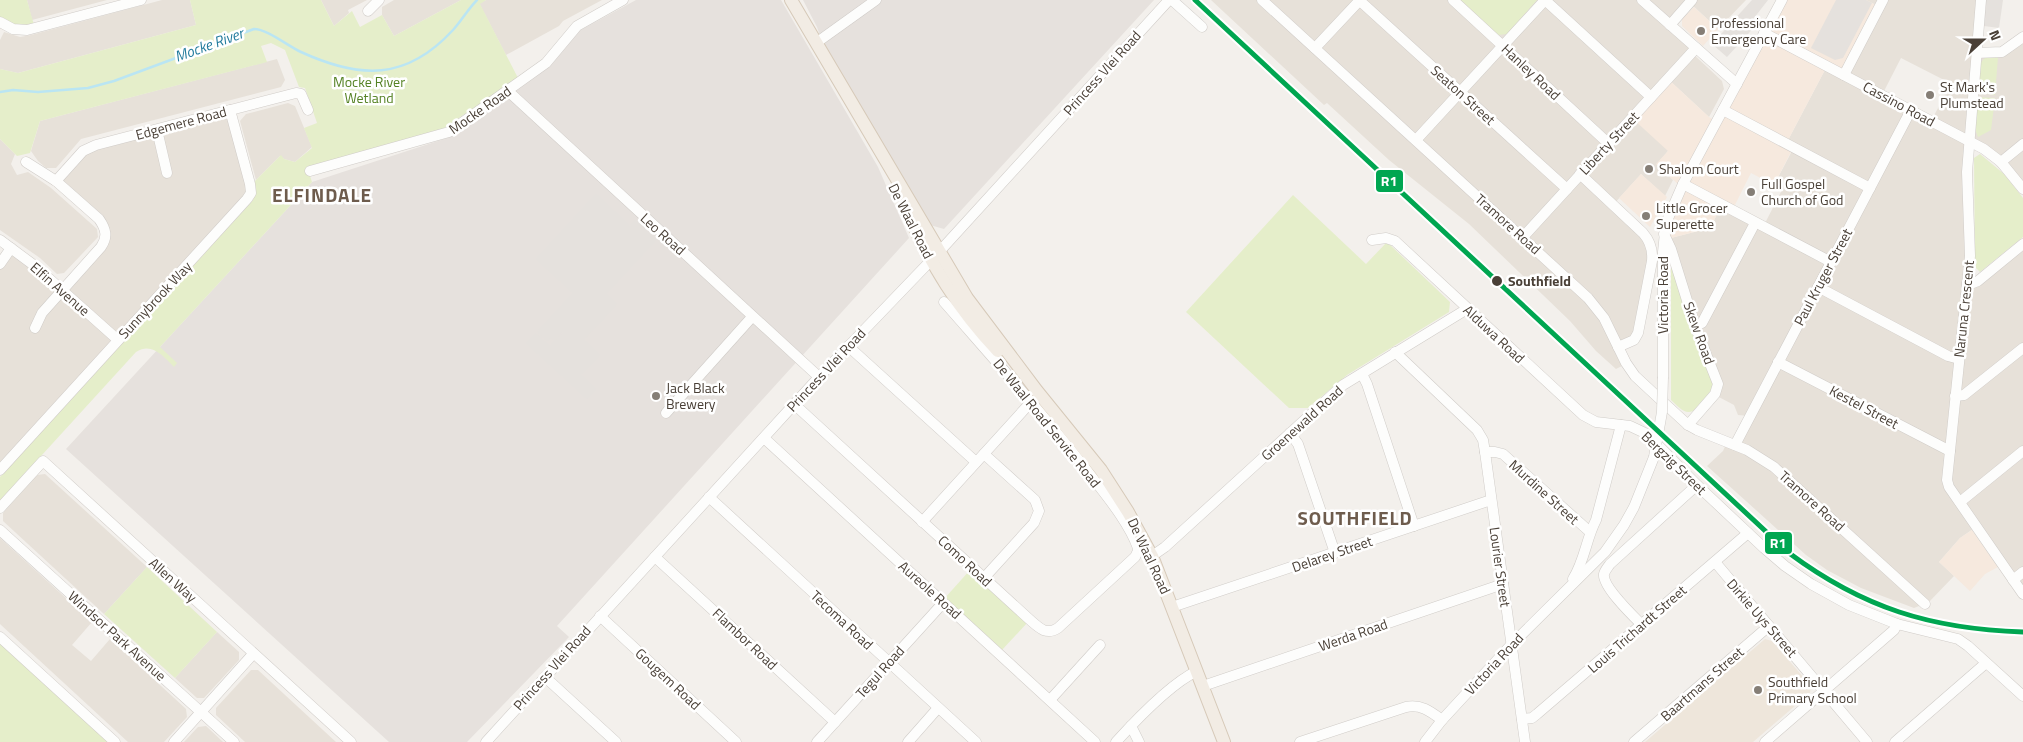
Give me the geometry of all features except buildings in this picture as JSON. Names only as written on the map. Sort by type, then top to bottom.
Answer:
[{"type":"main road","name":"De Waal Road","points":[[791,0],[871,137],[879,158],[935,256],[967,298],[1034,396],[1116,491],[1152,556],[1224,742]]},
{"type":"street","points":[[0,22],[12,29],[27,30],[141,0]]},
{"type":"street","points":[[368,11],[379,0]]},
{"type":"street","name":"Mocke Road","points":[[310,170],[442,135],[456,128],[508,91],[552,56],[577,26],[622,0]]},
{"type":"street","points":[[816,43],[876,0]]},
{"type":"street","points":[[1170,0],[1202,27]]},
{"type":"street","name":"Princess Vlei Road","points":[[486,742],[794,404],[935,256],[1170,0]]},
{"type":"street","name":"Tramore Road","points":[[1262,0],[1588,298],[1604,318],[1626,363],[1635,376],[1688,425],[1758,456],[1774,467],[1925,604]]},
{"type":"street","points":[[1315,48],[1360,0]]},
{"type":"street","name":"Seaton Street","points":[[1360,0],[1567,190]]},
{"type":"street","name":"Hanley Road","points":[[1453,0],[1608,144]]},
{"type":"street","points":[[1416,140],[1545,0],[1651,97]]},
{"type":"street","points":[[1642,0],[1737,84]]},
{"type":"street","points":[[1670,25],[1692,0]]},
{"type":"street","name":"Victoria Road","points":[[1425,742],[1442,720],[1511,645],[1566,588],[1605,552],[1624,525],[1640,494],[1654,456],[1662,412],[1663,252],[1664,234],[1670,212],[1722,110],[1782,0]]},
{"type":"street","points":[[1844,75],[1884,0]]},
{"type":"street","name":"Naruna Crescent","points":[[1981,0],[1967,172],[1970,256],[1947,482],[2023,594]]},
{"type":"street","name":"Cassino Road","points":[[1764,33],[1990,153],[2001,162],[2023,189]]},
{"type":"street","points":[[1976,53],[2002,52],[2023,37]]},
{"type":"street","name":"Liberty Street","points":[[1523,237],[1696,48]]},
{"type":"street","name":"Leo Road","points":[[508,91],[819,377]]},
{"type":"street","name":"Edgemere Road","points":[[56,181],[83,151],[89,147],[296,93],[301,94],[308,110]]},
{"type":"street","name":"Sunnybrook Way","points":[[0,470],[217,233],[251,192],[230,110]]},
{"type":"street","points":[[1722,110],[1870,188]]},
{"type":"street","name":"Paul Kruger Street","points":[[1735,445],[1911,110]]},
{"type":"street","points":[[157,130],[167,172]]},
{"type":"street","points":[[2001,162],[2023,144]]},
{"type":"street","points":[[26,162],[56,181],[99,219],[104,226],[106,235],[101,247],[42,313],[35,328]]},
{"type":"street","points":[[1580,174],[1645,236],[1652,250],[1652,261],[1638,333],[1634,340],[1618,347]]},
{"type":"street","points":[[1683,184],[1831,262]]},
{"type":"street","points":[[1695,326],[1702,323],[1755,223]]},
{"type":"street","name":"Skew Road","points":[[1664,234],[1671,249],[1695,326],[1718,386],[1715,394],[1688,425]]},
{"type":"street","name":"Alduwa Road","points":[[1372,240],[1386,238],[1395,241],[1583,415],[1603,424],[1621,425]]},
{"type":"street","name":"Elfin Avenue","points":[[0,240],[35,266],[118,340]]},
{"type":"street","points":[[1967,283],[1978,281],[2023,244]]},
{"type":"street","points":[[0,264],[11,248]]},
{"type":"street","points":[[1818,287],[1948,356],[1959,359]]},
{"type":"street","name":"De Waal Road Service Road","points":[[944,302],[1034,396],[1106,495],[1130,532],[1138,551]]},
{"type":"street","name":"Groenewald Road","points":[[1152,556],[1165,547],[1344,385],[1467,309]]},
{"type":"street","points":[[666,413],[752,316]]},
{"type":"street","points":[[848,346],[976,462]]},
{"type":"street","points":[[1955,396],[1967,393],[2023,348]]},
{"type":"street","points":[[1395,352],[1477,430],[1485,452]]},
{"type":"street","name":"Kestel Street","points":[[1778,362],[1950,451]]},
{"type":"street","points":[[1362,374],[1414,526]]},
{"type":"street","points":[[922,522],[1034,396]]},
{"type":"street","name":"Como Road","points":[[794,404],[984,578],[1040,628],[1049,632],[1054,631],[1135,557],[1138,551]]},
{"type":"street","name":"Victoria Road","points":[[1566,588],[1580,567],[1586,551],[1621,425]]},
{"type":"street","name":"Bergzig Street","points":[[1621,425],[1637,428],[1647,434],[1748,533],[1781,563],[1811,584],[1849,605],[1897,624],[1958,639],[2023,696]]},
{"type":"street","points":[[1290,433],[1300,449],[1336,553]]},
{"type":"street","name":"Aureole Road","points":[[764,438],[1095,742]]},
{"type":"street","points":[[1960,502],[2023,451]]},
{"type":"street","name":"Lourier Street","points":[[1485,452],[1525,742]]},
{"type":"street","name":"Murdine Street","points":[[1485,452],[1503,454],[1590,532]]},
{"type":"street","points":[[984,454],[1035,500],[1039,511],[1034,523],[984,578]]},
{"type":"street","name":"Allen Way","points":[[0,508],[43,461],[351,742]]},
{"type":"street","points":[[1642,625],[1610,589],[1604,575],[1610,564],[1697,485]]},
{"type":"street","name":"Tecoma Road","points":[[709,497],[976,742]]},
{"type":"street","name":"Delarey Street","points":[[1172,607],[1491,500]]},
{"type":"street","name":"Windsor Park Avenue","points":[[0,530],[234,742]]},
{"type":"street","name":"Louis Trichardt Street","points":[[1522,719],[1534,717],[1748,533]]},
{"type":"street","name":"Flambor Road","points":[[655,557],[835,722]]},
{"type":"street","name":"Dirkie Uys Street","points":[[1715,562],[1868,742]]},
{"type":"street","points":[[2013,580],[2023,572]]},
{"type":"street","name":"Werda Road","points":[[1203,686],[1503,584]]},
{"type":"street","name":"Tegul Road","points":[[817,742],[943,603]]},
{"type":"street","name":"Gougem Road","points":[[600,616],[736,742]]},
{"type":"street","points":[[1764,742],[1894,630],[1897,624]]},
{"type":"street","name":"Baartmans Street","points":[[1634,742],[1769,626]]},
{"type":"street","points":[[0,637],[115,742]]},
{"type":"street","points":[[1050,700],[1100,645]]},
{"type":"street","points":[[174,742],[253,654]]},
{"type":"street","points":[[1895,742],[1986,663]]},
{"type":"street","points":[[1116,742],[1149,708],[1187,677],[1197,672]]},
{"type":"street","points":[[545,677],[616,742]]},
{"type":"street","points":[[1300,742],[1406,706],[1424,708],[1442,720]]},
{"type":"street","points":[[908,742],[938,708]]},
{"type":"street","points":[[1130,726],[1139,742]]},
{"type":"shaded area","points":[[27,0],[107,0],[32,20]]},
{"type":"shaded area","points":[[162,0],[190,0],[196,25],[18,73],[0,69],[0,40],[4,32],[20,37],[31,35]]},
{"type":"shaded area","points":[[321,0],[367,0],[348,10],[349,13],[334,26]]},
{"type":"shaded area","points":[[394,0],[461,0],[394,36],[382,15],[382,7]]},
{"type":"shaded area","points":[[486,0],[602,0],[506,55],[479,3]]},
{"type":"shaded area","points":[[636,0],[781,0],[878,167],[909,238],[557,626],[569,637],[467,742],[389,742],[66,449],[312,182],[447,138],[552,64],[579,31]]},
{"type":"shaded area","points":[[803,0],[1154,0],[944,229],[930,225],[825,50],[817,27]]},
{"type":"shaded area","points":[[1211,0],[1641,0],[1647,5],[1651,0],[1746,0],[1718,29],[1689,2],[1669,25],[1696,48],[1692,53],[1722,81],[1724,89],[1709,117],[1668,79],[1668,151],[1657,164],[1673,180],[1665,196],[1641,174],[1613,205],[1650,246],[1638,333],[1617,347],[1626,364],[1616,369],[1596,351],[1570,321],[1469,224],[1389,160],[1327,103],[1324,105]]},
{"type":"shaded area","points":[[1752,0],[1768,0],[1754,18],[1758,23],[1727,57],[1712,44]]},
{"type":"shaded area","points":[[1782,0],[1866,0],[1880,7],[1844,75],[1827,66],[1786,144],[1793,148],[1774,185],[1751,173],[1732,211],[1722,205],[1710,228],[1667,239],[1664,233],[1681,187],[1656,164],[1668,151],[1632,118],[1668,79],[1709,117],[1716,121]]},
{"type":"shaded area","points":[[1836,0],[1866,0],[1872,3],[1843,58],[1835,60],[1811,48]]},
{"type":"shaded area","points":[[1866,0],[1980,0],[1976,53],[1998,53],[2023,37],[2023,189],[2007,169],[1969,141],[1973,283],[2023,244],[2023,595],[1976,527],[1960,538],[1939,562],[1954,576],[1929,602],[1914,608],[1861,588],[1827,570],[1806,555],[1707,466],[1723,451],[1727,442],[1735,444],[1749,416],[1738,415],[1734,405],[1715,395],[1667,239],[1710,228],[1722,205],[1763,227],[1782,190],[1774,185],[1793,149],[1786,144],[1827,66],[1880,7]],"holes":[[[1901,58],[1948,82],[1941,96],[1944,97],[1931,121],[1882,95]]]},
{"type":"shaded area","points":[[1986,0],[2003,0],[1999,28],[1984,26]]},
{"type":"shaded area","points":[[1694,7],[1718,29],[1703,46],[1682,26],[1682,19]]},
{"type":"shaded area","points":[[277,59],[285,80],[281,87],[81,139],[56,168],[46,168],[31,151],[40,121]]},
{"type":"shaded area","points":[[288,103],[295,106],[312,147],[295,162],[280,156],[256,180],[240,121],[246,114]]},
{"type":"shaded area","points":[[230,110],[251,193],[0,470],[0,264],[11,248],[62,290],[101,247],[106,231],[56,181],[83,151]]},
{"type":"shaded area","points":[[0,139],[15,154],[11,164],[17,175],[28,172],[51,188],[97,229],[98,237],[64,273],[57,274],[40,258],[0,230]]},
{"type":"shaded area","points":[[1641,174],[1667,197],[1650,227],[1619,198]]},
{"type":"shaded area","points":[[596,194],[630,226],[635,220],[656,240],[606,294],[617,304],[584,340],[600,355],[581,375],[596,389],[587,399],[526,343],[536,333],[550,346],[565,330],[554,340],[551,338],[547,341],[537,332],[573,293],[536,259]]},
{"type":"shaded area","points":[[45,474],[147,567],[104,614],[3,521],[3,513],[37,475]]},
{"type":"shaded area","points":[[1972,530],[1998,567],[1985,574],[1970,591],[1939,562],[1960,538]]},
{"type":"shaded area","points":[[0,538],[92,622],[72,645],[91,661],[110,639],[186,709],[187,717],[164,742],[128,742],[0,624]]},
{"type":"shaded area","points":[[217,632],[239,652],[239,660],[204,698],[197,698],[175,678]]},
{"type":"shaded area","name":"Southfield Primary School","points":[[1765,639],[1772,641],[1811,686],[1810,693],[1753,742],[1645,742]]},
{"type":"shaded area","points":[[251,670],[258,670],[336,742],[245,742],[216,715],[216,708]]},
{"type":"shaded area","points":[[206,726],[223,742],[184,742],[198,727]]},
{"type":"green space","points":[[0,0],[27,0],[34,25],[16,25],[0,18]]},
{"type":"green space","name":"Mocke River Wetland","points":[[190,0],[321,0],[334,26],[352,11],[360,27],[382,15],[394,36],[461,0],[486,0],[480,4],[518,78],[441,130],[307,167],[312,182],[160,347],[177,363],[174,367],[152,349],[142,349],[136,352],[0,501],[0,477],[253,200],[256,192],[254,182],[281,155],[284,159],[295,162],[312,148],[304,128],[317,123],[305,88],[299,87],[285,50],[271,43],[261,46],[267,62],[40,121],[30,153],[17,156],[0,139],[0,69],[18,73],[196,25]]},
{"type":"green space","points":[[1458,0],[1537,0],[1507,34],[1498,35]]},
{"type":"green space","points":[[1986,57],[1998,57],[1995,95],[1976,92],[1980,63]]},
{"type":"green space","points":[[1976,97],[1995,98],[1991,130],[1978,137],[1975,129]]},
{"type":"green space","points":[[1980,154],[2004,174],[2023,198],[2023,237],[1980,272],[1975,267],[1974,158]]},
{"type":"green space","points":[[1293,195],[1366,264],[1387,242],[1450,302],[1449,312],[1347,375],[1308,408],[1289,408],[1186,312]]},
{"type":"green space","points":[[1671,264],[1714,388],[1690,412],[1681,409],[1671,400]]},
{"type":"green space","points":[[147,567],[217,632],[175,678],[104,614]]},
{"type":"green space","points":[[970,570],[1028,622],[1001,651],[944,599]]},
{"type":"green space","points":[[0,641],[111,742],[0,742]]},
{"type":"waterway","name":"Mocke River","points":[[0,92],[13,90],[38,92],[88,88],[114,81],[254,29],[278,38],[301,52],[323,61],[343,67],[382,70],[418,59],[435,47],[453,30],[477,0]]},
{"type":"transit line","name":"R1","points":[[1195,0],[1789,553],[1844,588],[1899,612],[1958,626],[2023,632]]},
{"type":"place","name":"Professional Emergency Care","points":[[1701,31]]},
{"type":"place","name":"St Mark's Plumstead","points":[[1930,95]]},
{"type":"place","name":"Shalom Court","points":[[1649,169]]},
{"type":"place","name":"Full Gospel Church of God","points":[[1751,192]]},
{"type":"place","name":"Little Grocer Superette","points":[[1646,216]]},
{"type":"place","name":"Southfield","points":[[1497,281]]},
{"type":"place","name":"Jack Black Brewery","points":[[656,396]]},
{"type":"place","name":"Southfield Primary School","points":[[1758,690]]},
{"type":"district","name":"ELFINDALE","points":[[322,195]]},
{"type":"district","name":"SOUTHFIELD","points":[[1355,518]]}]
